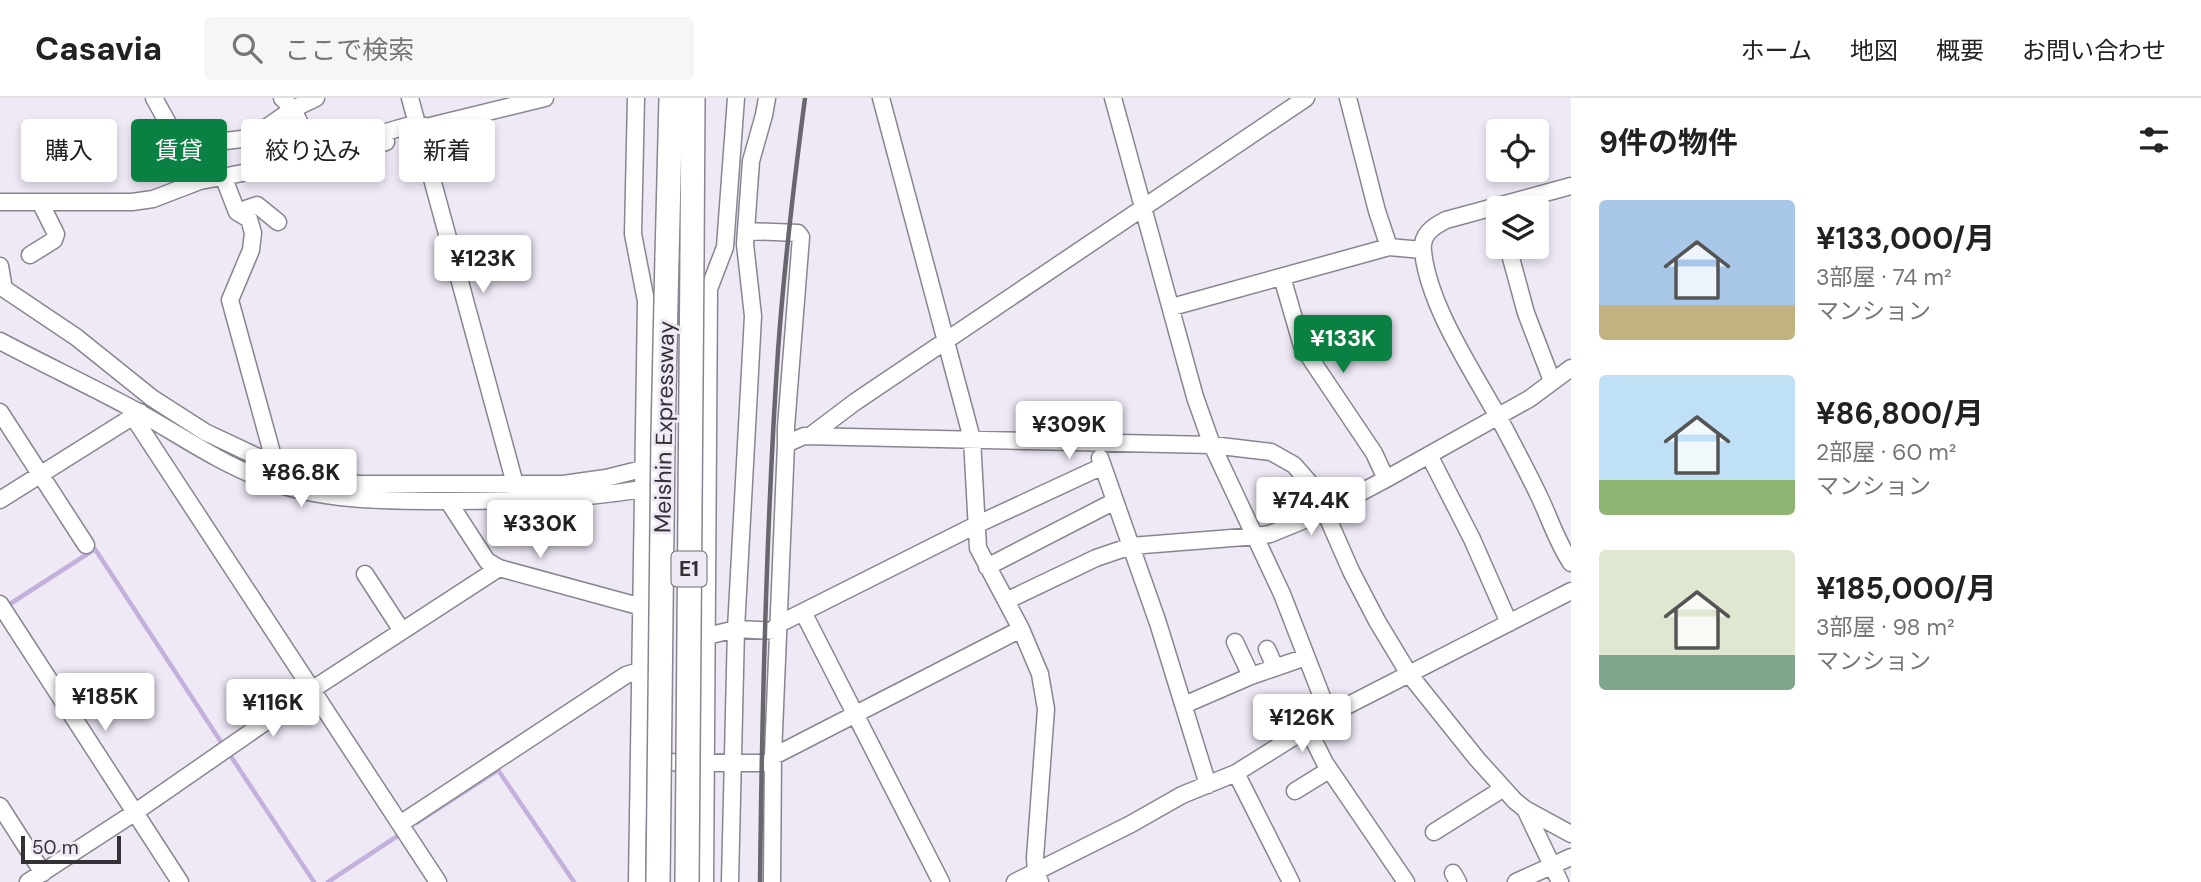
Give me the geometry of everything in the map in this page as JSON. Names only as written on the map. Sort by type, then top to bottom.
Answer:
[{"type":"highway","name":"Meishin Expressway","points":[[658,882],[663,434],[671,98]]},
{"type":"highway","name":"Meishin Expressway","points":[[687,882],[693,98]]},
{"type":"street","points":[[154,98],[166,119]]},
{"type":"street","points":[[227,141],[251,138],[287,104],[316,98]]},
{"type":"street","points":[[410,98],[416,119]]},
{"type":"street","points":[[459,119],[545,98]]},
{"type":"street","points":[[636,98],[633,234],[646,300],[637,882]]},
{"type":"street","points":[[705,882],[709,289],[725,247],[736,98]]},
{"type":"street","points":[[730,882],[736,629],[752,316],[745,244],[751,161],[767,98]]},
{"type":"street","points":[[881,98],[972,439],[978,548],[1021,629],[1040,674],[1046,709],[1035,858],[1038,877]]},
{"type":"street","points":[[1113,98],[1195,397],[1212,445],[1282,594],[1329,715]]},
{"type":"street","points":[[810,436],[855,402],[1306,98]]},
{"type":"street","points":[[1348,98],[1389,247]]},
{"type":"street","points":[[0,202],[132,202],[153,199],[197,182]]},
{"type":"street","points":[[225,182],[237,212],[249,219],[253,233],[251,250],[230,300],[277,466],[275,484]]},
{"type":"street","points":[[433,182],[518,493]]},
{"type":"street","points":[[1541,196],[1571,186]]},
{"type":"street","points":[[30,254],[54,240],[56,234],[40,202]]},
{"type":"street","points":[[237,212],[257,205],[278,222]]},
{"type":"street","points":[[1486,213],[1446,220],[1432,227],[1425,235],[1422,250],[1447,326],[1498,415],[1570,558]]},
{"type":"street","points":[[746,231],[798,233],[801,237],[786,427],[777,628],[772,882]]},
{"type":"street","points":[[1172,307],[1389,247],[1422,250]]},
{"type":"street","points":[[1511,259],[1526,313],[1552,381]]},
{"type":"street","points":[[0,266],[2,287],[76,337],[152,398],[205,432],[277,466],[312,477],[358,484],[602,496],[642,489]]},
{"type":"street","points":[[1282,277],[1302,346],[1374,453],[1386,480]]},
{"type":"street","points":[[0,341],[227,463],[295,490],[349,497],[448,501],[518,493],[606,478],[642,468]]},
{"type":"street","points":[[1006,601],[1096,558],[1131,546],[1270,534],[1324,512],[1529,399],[1571,368]]},
{"type":"street","points":[[0,500],[135,414],[152,398]]},
{"type":"street","points":[[0,412],[86,545]]},
{"type":"street","points":[[135,414],[438,882]]},
{"type":"street","points":[[786,444],[810,436],[1212,445],[1271,452],[1294,465],[1315,489],[1350,571],[1409,674],[1501,786],[1525,809],[1571,834]]},
{"type":"street","points":[[1096,443],[1208,785]]},
{"type":"street","points":[[1429,455],[1472,539],[1509,623]]},
{"type":"street","points":[[640,642],[707,640],[736,629],[777,628],[803,612],[976,524],[1103,466]]},
{"type":"street","points":[[448,501],[487,561],[499,568],[642,607]]},
{"type":"street","points":[[986,567],[1115,501]]},
{"type":"street","points":[[28,882],[134,813],[313,689],[499,568]]},
{"type":"street","points":[[365,574],[402,631]]},
{"type":"street","points":[[1015,882],[1038,877],[1182,795],[1236,773],[1329,715],[1571,591]]},
{"type":"street","points":[[0,604],[180,882]]},
{"type":"street","points":[[803,612],[941,882]]},
{"type":"street","points":[[638,762],[732,763],[773,759],[855,713],[1021,629]]},
{"type":"street","points":[[1236,642],[1251,676]]},
{"type":"street","points":[[1267,649],[1275,667]]},
{"type":"street","points":[[1184,705],[1251,676],[1306,657]]},
{"type":"street","points":[[400,824],[626,675],[639,671]]},
{"type":"street","points":[[1308,729],[1329,770],[1406,882]]},
{"type":"street","points":[[1295,792],[1329,770]]},
{"type":"street","points":[[1236,773],[1291,882]]},
{"type":"street","points":[[1434,832],[1496,793],[1501,786]]},
{"type":"street","points":[[0,806],[43,873]]},
{"type":"street","points":[[1525,809],[1560,882]]},
{"type":"street","points":[[1516,882],[1571,857]]},
{"type":"waterway","points":[[10,604],[95,549],[223,745]]},
{"type":"waterway","points":[[230,755],[314,882]]},
{"type":"waterway","points":[[416,823],[498,770],[574,882]]},
{"type":"waterway","points":[[328,882],[402,833]]},
{"type":"railway","points":[[760,882],[770,484],[786,256],[805,98]]}]
